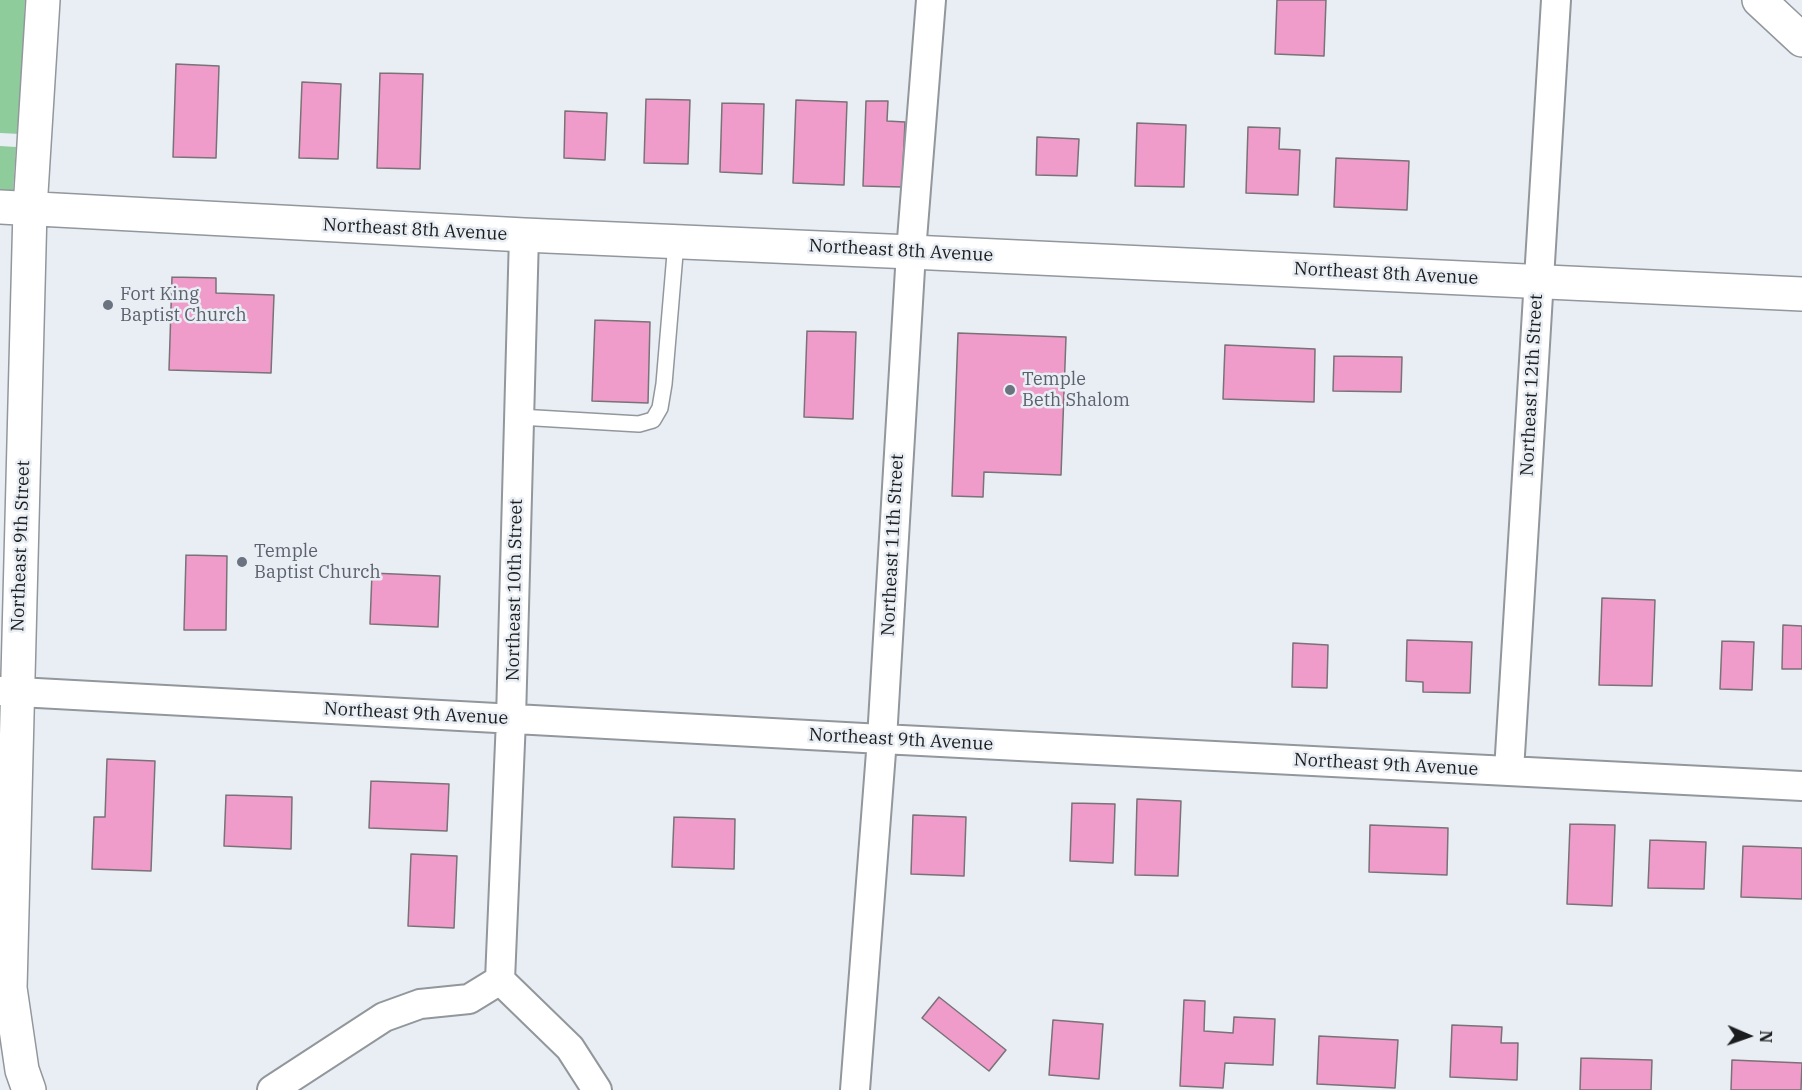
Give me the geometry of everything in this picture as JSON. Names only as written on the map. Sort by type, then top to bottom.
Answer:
[{"type":"main road","name":"Northeast 9th Street","points":[[29,1090],[22,1070],[10,988],[8,691],[15,208],[43,0]]},
{"type":"main road","points":[[1759,0],[1802,40]]},
{"type":"main road","name":"Northeast 8th Avenue","points":[[15,208],[524,235],[1802,294]]},
{"type":"street","name":"Northeast 11th Street","points":[[855,1090],[882,739],[911,252],[931,0]]},
{"type":"street","name":"Northeast 12th Street","points":[[1509,771],[1556,0]]},
{"type":"street","name":"Northeast 10th Street","points":[[500,980],[512,719],[524,235]]},
{"type":"street","name":"Northeast 9th Avenue","points":[[8,691],[1802,786]]},
{"type":"street","points":[[272,1090],[384,1017],[420,1004],[468,999],[500,980],[570,1048],[597,1090]]},
{"type":"lane","points":[[519,417],[639,424],[653,420],[660,408],[664,384],[676,242]]},
{"type":"green space","points":[[0,0],[25,0],[20,134],[0,133]]},
{"type":"green space","points":[[0,146],[16,147],[13,192],[0,191]]},
{"type":"building","points":[[1277,0],[1326,0],[1324,56],[1275,54]]},
{"type":"building","points":[[176,64],[219,66],[216,158],[173,157]]},
{"type":"building","points":[[380,73],[423,74],[420,169],[377,168]]},
{"type":"building","points":[[302,82],[341,84],[338,159],[299,158]]},
{"type":"building","points":[[646,99],[690,100],[688,164],[644,163]]},
{"type":"building","points":[[796,100],[847,102],[844,185],[793,183]]},
{"type":"building","points":[[866,101],[888,101],[887,121],[905,122],[902,187],[863,186]]},
{"type":"building","points":[[722,103],[764,104],[762,174],[720,172]]},
{"type":"building","points":[[565,111],[607,113],[605,160],[564,158]]},
{"type":"building","points":[[1137,123],[1186,125],[1184,187],[1135,186]]},
{"type":"building","points":[[1248,127],[1280,128],[1279,149],[1300,150],[1298,195],[1246,193]]},
{"type":"building","points":[[1037,137],[1079,139],[1077,176],[1036,175]]},
{"type":"building","points":[[1336,158],[1409,161],[1407,210],[1334,207]]},
{"type":"building","points":[[172,277],[216,278],[216,293],[274,295],[271,373],[169,370]]},
{"type":"building","points":[[595,320],[650,322],[648,403],[592,401]]},
{"type":"building","points":[[807,331],[856,332],[853,419],[804,417]]},
{"type":"building","points":[[958,333],[1066,337],[1061,475],[984,472],[983,497],[952,496]]},
{"type":"building","points":[[1225,345],[1315,349],[1314,402],[1223,399]]},
{"type":"building","points":[[1334,356],[1402,357],[1401,392],[1333,391]]},
{"type":"building","points":[[186,555],[227,556],[226,630],[184,630]]},
{"type":"building","points":[[372,573],[440,576],[438,627],[370,624]]},
{"type":"building","points":[[1602,598],[1655,600],[1652,686],[1599,685]]},
{"type":"building","points":[[1783,625],[1802,626],[1802,669],[1782,669]]},
{"type":"building","points":[[1407,640],[1472,642],[1470,693],[1423,692],[1423,682],[1406,681]]},
{"type":"building","points":[[1722,641],[1754,642],[1752,690],[1720,689]]},
{"type":"building","points":[[1293,643],[1328,645],[1327,688],[1292,687]]},
{"type":"building","points":[[107,759],[155,761],[151,871],[92,869],[94,817],[105,817]]},
{"type":"building","points":[[371,781],[449,784],[447,831],[369,828]]},
{"type":"building","points":[[226,795],[292,797],[291,849],[224,846]]},
{"type":"building","points":[[1137,799],[1181,801],[1178,876],[1135,875]]},
{"type":"building","points":[[1072,803],[1115,804],[1113,863],[1070,861]]},
{"type":"building","points":[[913,815],[966,817],[964,876],[911,874]]},
{"type":"building","points":[[674,817],[735,819],[734,869],[672,867]]},
{"type":"building","points":[[1570,824],[1615,825],[1612,906],[1567,904]]},
{"type":"building","points":[[1370,825],[1448,828],[1447,875],[1369,872]]},
{"type":"building","points":[[1650,840],[1706,842],[1704,889],[1648,888]]},
{"type":"building","points":[[1743,846],[1802,848],[1802,899],[1741,897]]},
{"type":"building","points":[[411,854],[457,856],[454,928],[408,926]]},
{"type":"building","points":[[939,997],[1006,1050],[989,1071],[922,1018]]},
{"type":"building","points":[[1184,1000],[1205,1001],[1204,1031],[1233,1033],[1234,1017],[1275,1019],[1273,1065],[1225,1063],[1223,1088],[1180,1086]]},
{"type":"building","points":[[1053,1020],[1103,1024],[1099,1079],[1049,1075]]},
{"type":"building","points":[[1452,1025],[1502,1027],[1501,1043],[1518,1043],[1517,1080],[1450,1077]]},
{"type":"building","points":[[1319,1036],[1398,1040],[1395,1088],[1317,1084]]},
{"type":"building","points":[[1581,1058],[1652,1060],[1651,1090],[1580,1090]]},
{"type":"building","points":[[1732,1060],[1802,1063],[1801,1090],[1731,1090]]},
{"type":"place","name":"Fort King Baptist Church","points":[[108,305]]},
{"type":"place","name":"Temple Beth Shalom","points":[[1010,390]]},
{"type":"place","name":"Temple Baptist Church","points":[[242,562]]}]
